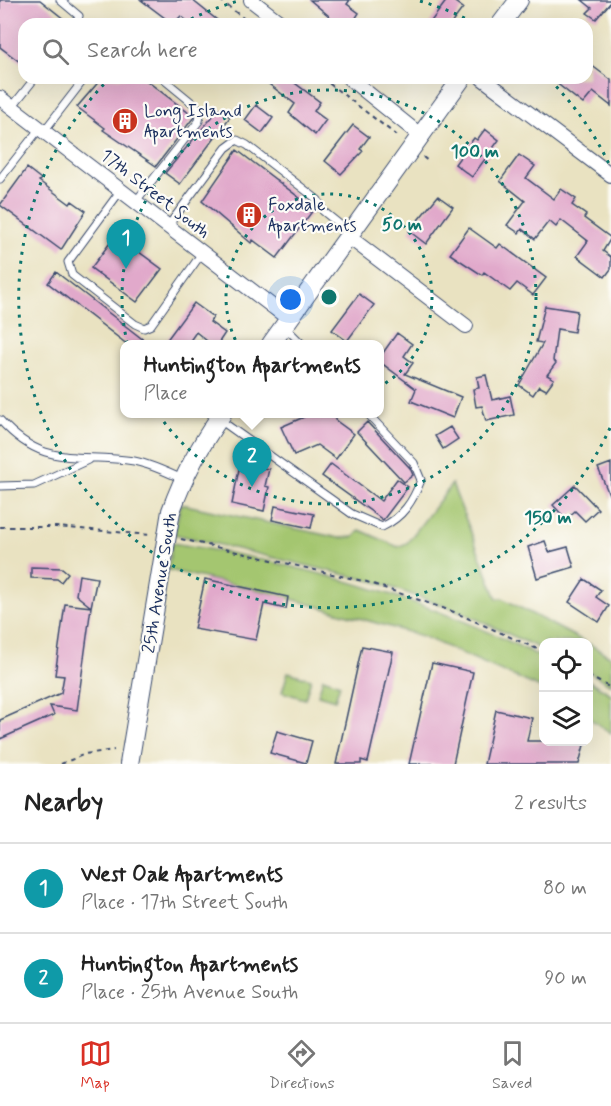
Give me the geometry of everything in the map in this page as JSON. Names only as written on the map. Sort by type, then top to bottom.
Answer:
[{"type":"street","points":[[506,18],[519,0]]},
{"type":"street","points":[[258,2],[275,18]]},
{"type":"street","points":[[355,84],[416,142]]},
{"type":"street","points":[[274,340],[458,84]]},
{"type":"street","points":[[490,84],[611,175]]},
{"type":"street","name":"17th Street South","points":[[0,98],[168,226],[286,322]]},
{"type":"street","points":[[350,236],[466,326]]},
{"type":"street","name":"25th Avenue South","points":[[129,764],[171,511],[182,479],[199,447],[219,418]]},
{"type":"lane","points":[[60,0],[80,16],[79,18]]},
{"type":"lane","points":[[12,107],[30,84]]},
{"type":"lane","points":[[0,179],[80,84]]},
{"type":"lane","points":[[136,201],[199,121],[201,110],[170,84]]},
{"type":"lane","points":[[168,226],[226,148],[237,140],[247,145],[318,200],[323,211],[350,236]]},
{"type":"lane","points":[[121,190],[68,262],[72,275],[135,324],[144,328],[151,325],[202,253]]},
{"type":"lane","points":[[286,322],[299,340]]},
{"type":"lane","points":[[223,418],[352,514],[382,526],[395,521],[413,500],[422,480],[414,463],[372,418]]},
{"type":"lane","points":[[0,420],[24,441],[42,451],[88,460],[116,459],[137,462],[182,479]]},
{"type":"lane","points":[[0,481],[3,486],[34,485],[88,460]]},
{"type":"path","points":[[220,0],[243,18]]},
{"type":"path","points":[[331,84],[416,142],[429,162]]},
{"type":"path","points":[[0,527],[56,527],[166,536],[367,582],[454,612],[539,650]]},
{"type":"path","points":[[593,679],[611,688]]},
{"type":"path","points":[[61,764],[85,754],[114,750]]},
{"type":"green space","points":[[452,484],[497,599],[502,598],[577,638],[539,638],[539,648],[461,612],[376,582],[174,534],[181,504],[339,538],[354,537],[360,530],[398,547],[407,543]]},
{"type":"green space","points":[[172,543],[268,561],[362,586],[455,618],[539,656],[539,687],[422,636],[267,592],[168,570]]},
{"type":"green space","points":[[593,646],[611,657],[611,685],[593,674]]},
{"type":"green space","points":[[288,672],[311,679],[305,699],[282,692]]},
{"type":"green space","points":[[323,678],[340,684],[335,700],[318,695]]},
{"type":"green space","points":[[593,683],[611,694],[611,733],[593,721]]},
{"type":"building","points":[[0,0],[40,0],[62,18],[18,18],[18,60],[0,47]]},
{"type":"building","points":[[141,0],[192,0],[214,18],[184,18],[181,16],[165,18]]},
{"type":"building","points":[[310,0],[350,0],[347,4],[359,13],[356,18],[331,18]]},
{"type":"building","points":[[447,0],[452,0],[463,8],[456,18],[434,18]]},
{"type":"building","points":[[582,0],[611,0],[611,2],[596,19],[587,13],[592,8]]},
{"type":"building","points":[[593,66],[611,80],[611,106],[593,92],[583,104],[558,84],[593,84]]},
{"type":"building","name":"Long Island Apartments","points":[[97,84],[151,84],[194,117],[156,166],[103,130],[105,128],[77,107]]},
{"type":"building","points":[[269,84],[296,84],[320,102],[314,111],[326,120],[315,135],[289,113],[295,104]]},
{"type":"building","points":[[256,105],[273,118],[262,133],[245,120]]},
{"type":"building","points":[[219,109],[230,117],[180,184],[165,173]]},
{"type":"building","points":[[353,125],[369,137],[360,149],[363,151],[341,174],[325,161]]},
{"type":"building","points":[[485,129],[499,140],[472,177],[455,164],[474,138],[477,140]]},
{"type":"building","points":[[237,150],[314,209],[277,258],[253,240],[251,243],[202,201]]},
{"type":"building","points":[[519,155],[535,166],[526,178],[554,199],[561,189],[576,199],[572,205],[586,215],[584,218],[611,238],[603,251],[611,257],[611,269],[605,277],[577,256],[588,241],[561,220],[556,227],[549,221],[535,239],[522,229],[519,233],[507,225],[525,201],[500,181]]},
{"type":"building","points":[[27,168],[41,179],[39,181],[70,204],[72,201],[86,211],[61,250],[0,205]]},
{"type":"building","points":[[438,196],[453,207],[426,244],[409,231]]},
{"type":"building","points":[[469,228],[497,248],[500,244],[546,278],[533,295],[517,283],[510,291],[484,272],[482,275],[450,254]]},
{"type":"building","points":[[116,235],[162,269],[137,302],[91,268]]},
{"type":"building","points":[[56,272],[144,340],[122,340],[48,283]]},
{"type":"building","points":[[359,294],[374,305],[348,340],[332,330]]},
{"type":"building","points":[[194,303],[213,317],[210,322],[225,333],[220,340],[206,340],[196,332],[190,340],[167,340]]},
{"type":"building","points":[[545,306],[577,311],[574,332],[557,329],[553,361],[556,363],[547,375],[554,379],[546,390],[539,386],[533,395],[519,385],[543,343],[536,342]]},
{"type":"building","points":[[397,333],[412,344],[404,356],[413,363],[405,374],[461,397],[453,418],[411,401],[416,389],[384,365],[384,351]]},
{"type":"building","points":[[486,375],[492,400],[510,396],[514,415],[486,421],[482,406],[476,407],[473,389],[479,388],[477,377]]},
{"type":"building","points":[[302,418],[335,418],[354,434],[336,459],[317,445],[294,455],[281,427]]},
{"type":"building","points":[[367,422],[410,468],[413,475],[404,482],[357,432]]},
{"type":"building","points":[[450,427],[458,439],[443,449],[435,436]]},
{"type":"building","points":[[611,463],[611,499],[598,468]]},
{"type":"building","points":[[240,464],[269,469],[265,486],[269,487],[264,511],[232,504]]},
{"type":"building","points":[[331,464],[381,501],[397,479],[408,487],[383,520],[322,476]]},
{"type":"building","points":[[575,485],[598,509],[585,521],[575,511],[566,519],[553,505]]},
{"type":"building","points":[[275,506],[314,514],[311,528],[272,520]]},
{"type":"building","points":[[545,541],[549,552],[568,547],[574,567],[537,578],[528,547]]},
{"type":"building","points":[[31,567],[62,568],[68,573],[61,582],[57,579],[31,578]]},
{"type":"building","points":[[79,575],[97,578],[91,607],[76,595]]},
{"type":"building","points":[[205,579],[288,597],[286,609],[264,604],[256,640],[194,629]]},
{"type":"building","points":[[584,579],[601,590],[596,597],[609,606],[599,622],[569,602]]},
{"type":"building","points":[[65,604],[91,607],[77,710],[50,706],[54,715],[0,739],[0,720],[61,693],[64,676],[55,675]]},
{"type":"building","points":[[362,646],[393,652],[368,762],[361,760],[361,764],[336,764]]},
{"type":"building","points":[[432,663],[473,672],[453,764],[409,764]]},
{"type":"building","points":[[496,710],[532,718],[527,741],[539,741],[539,746],[584,746],[579,764],[484,764]]},
{"type":"building","points":[[277,731],[312,741],[306,763],[270,753]]},
{"type":"place","name":"Long Island Apartments","points":[[125,121]]},
{"type":"place","name":"Foxdale Apartments","points":[[249,215]]},
{"type":"place","name":"West Oak Apartments","points":[[126,269]]},
{"type":"place","name":"Huntington Apartments","points":[[252,487]]}]
